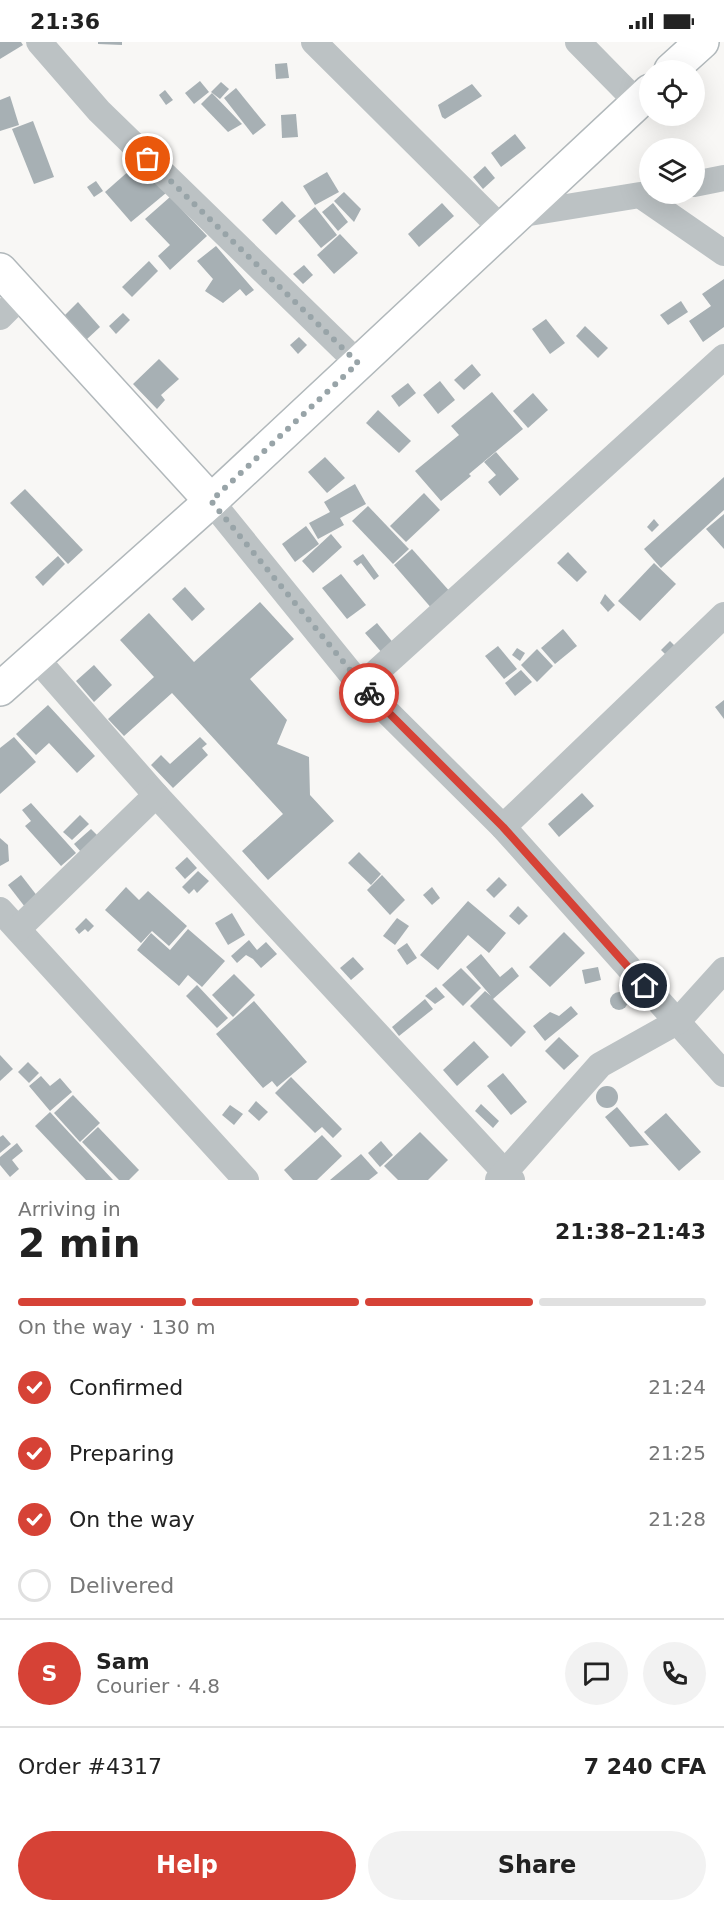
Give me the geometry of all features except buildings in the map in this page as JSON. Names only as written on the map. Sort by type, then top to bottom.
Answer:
[{"type":"street","points":[[39,42],[99,111],[358,363]]},
{"type":"street","points":[[314,42],[510,222]]},
{"type":"street","points":[[578,42],[639,94]]},
{"type":"street","points":[[682,60],[702,42]]},
{"type":"street","points":[[0,688],[211,501],[639,101]]},
{"type":"street","points":[[705,182],[724,178]]},
{"type":"street","points":[[510,222],[639,195]]},
{"type":"street","points":[[658,204],[724,253]]},
{"type":"street","points":[[0,270],[11,306],[211,501],[361,686],[503,827],[724,1074]]},
{"type":"street","points":[[361,686],[724,357]]},
{"type":"street","points":[[503,827],[724,615]]},
{"type":"street","points":[[35,657],[156,795],[505,1178],[600,1065],[676,1022],[724,970]]},
{"type":"street","points":[[18,929],[156,795]]},
{"type":"street","points":[[0,910],[246,1180]]},
{"type":"way so far","points":[[148,159],[358,363],[211,501],[369,693]]},
{"type":"route","points":[[369,693],[503,827],[645,986]]}]
